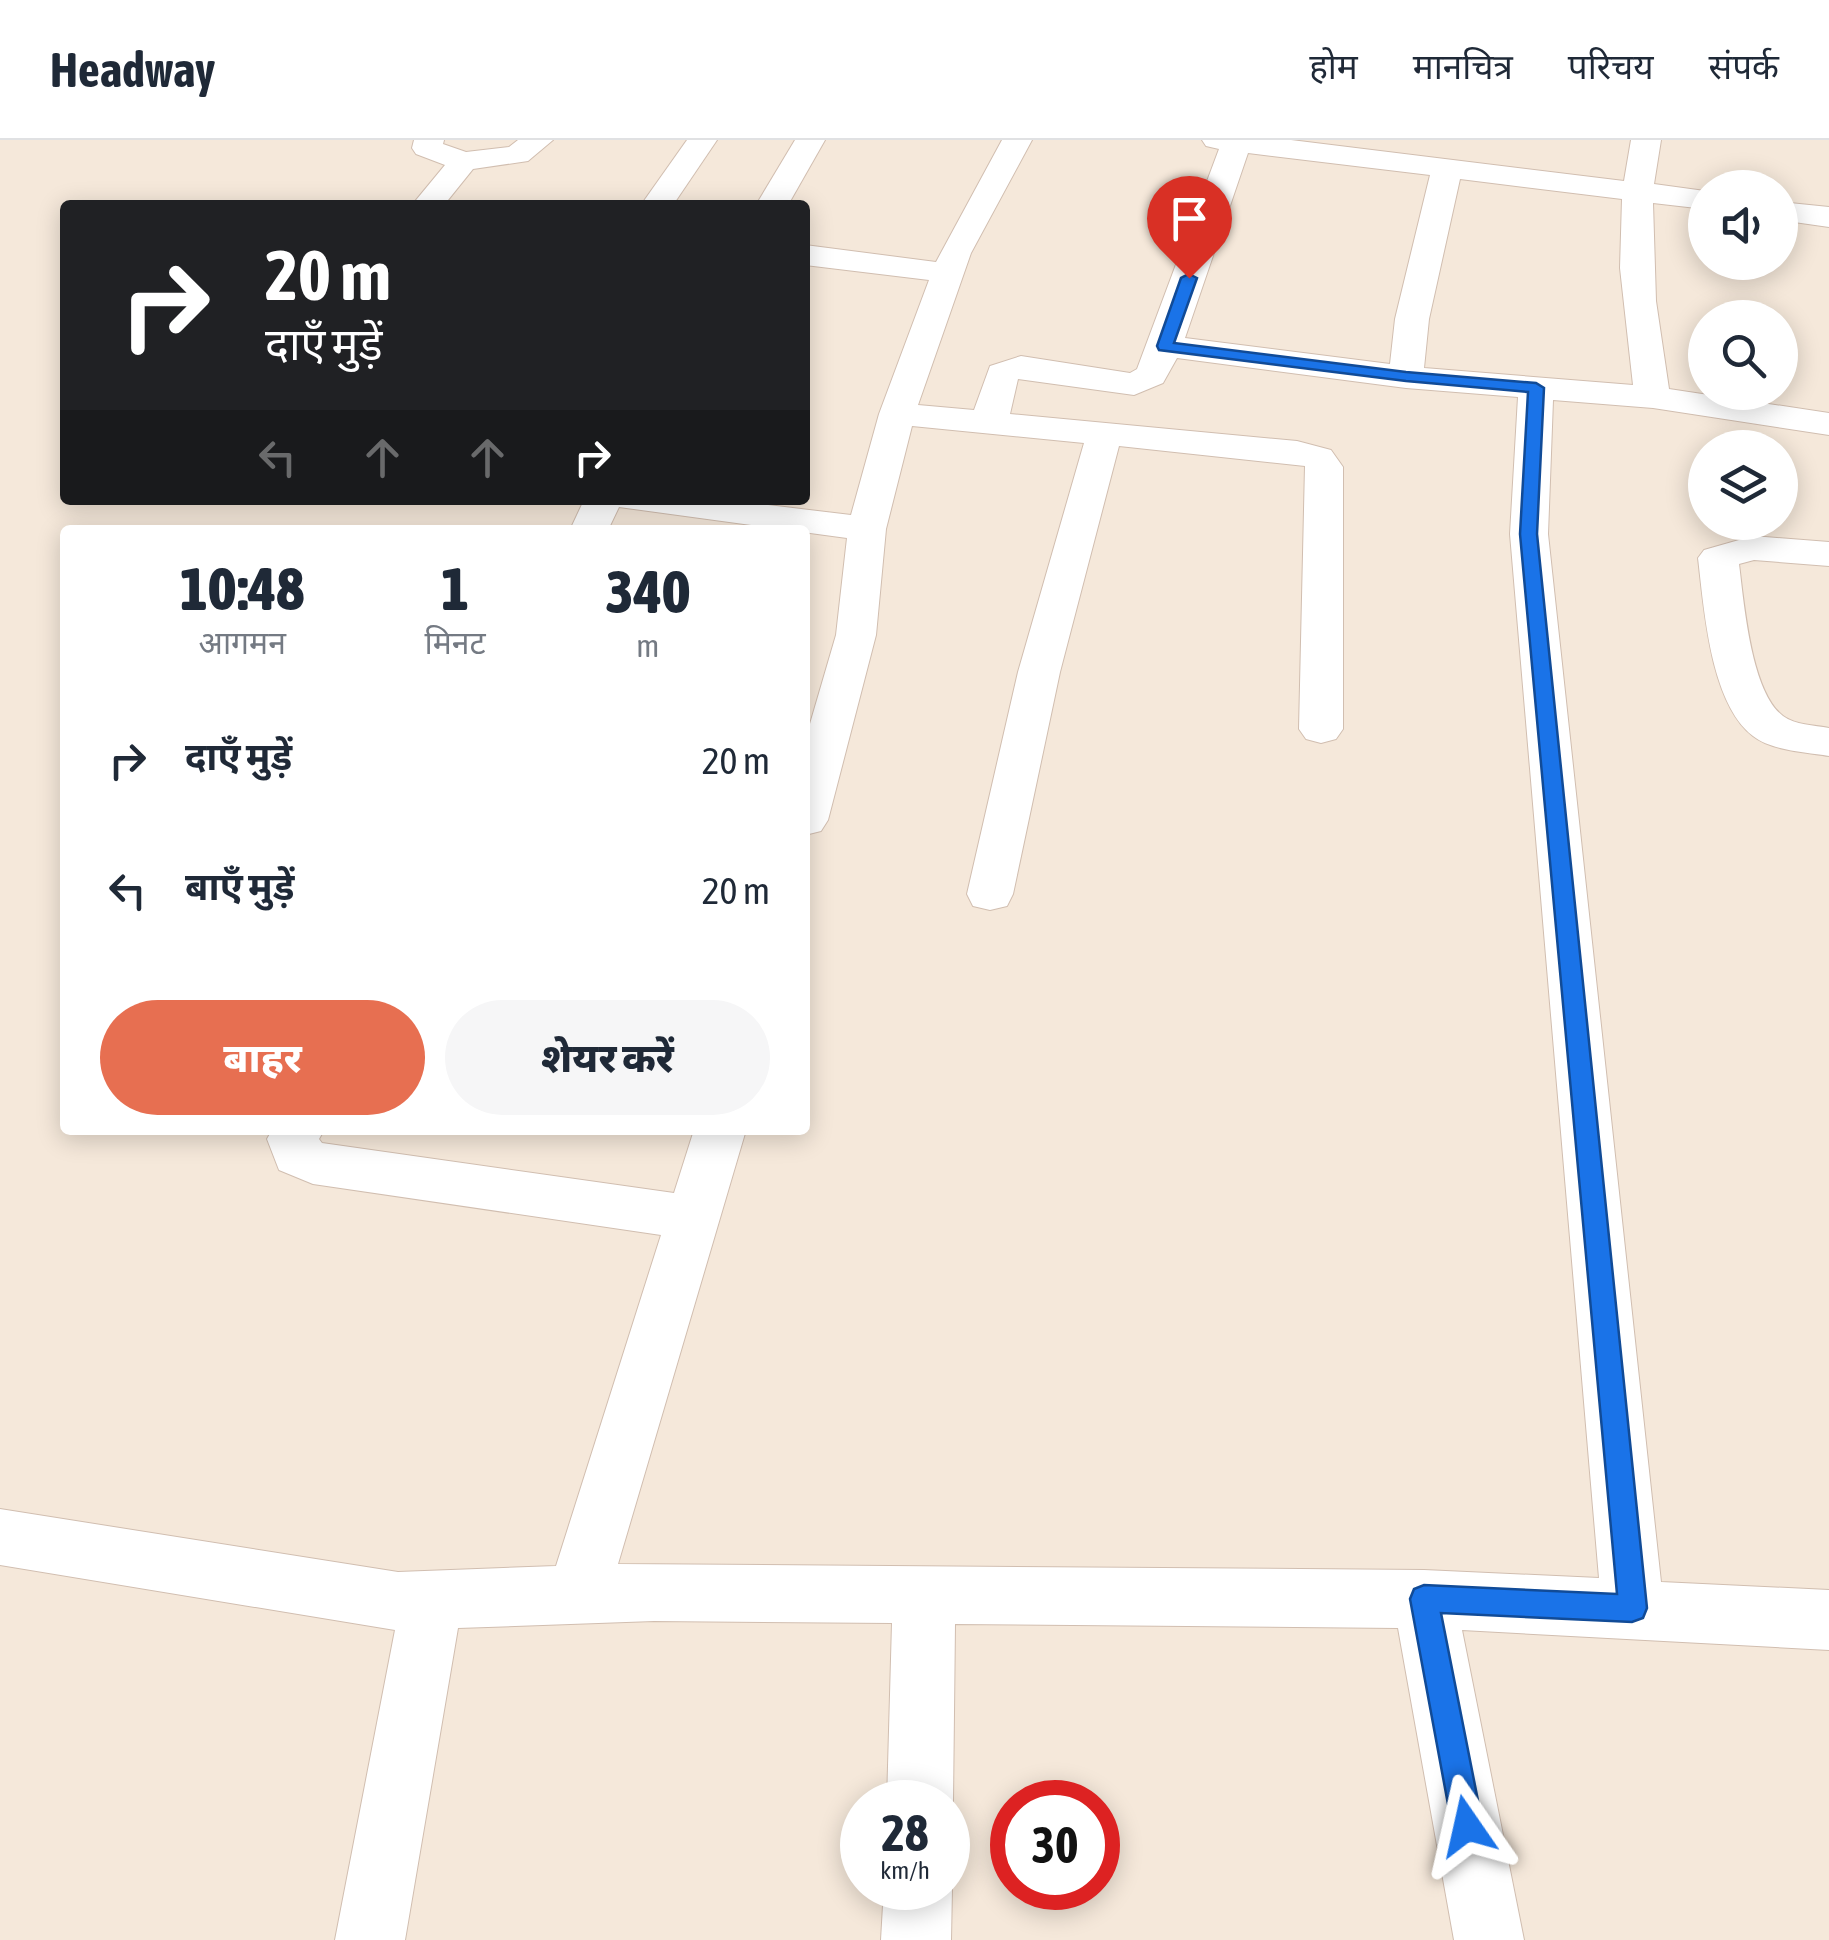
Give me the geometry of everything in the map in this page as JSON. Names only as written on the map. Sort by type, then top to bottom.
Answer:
[{"type":"street","points":[[429,140],[428,148],[464,161],[516,156],[538,140]]},
{"type":"street","points":[[660,200],[702,140]]},
{"type":"street","points":[[810,802],[856,635],[867,529],[897,414],[948,273],[1017,140]]},
{"type":"street","points":[[1646,140],[1637,190],[1636,299],[1653,396]]},
{"type":"street","points":[[990,424],[1002,373],[1021,367],[1134,384],[1150,376],[1165,346],[1227,141],[1688,198]]},
{"type":"street","points":[[774,200],[798,142]]},
{"type":"street","points":[[432,200],[464,161]]},
{"type":"street","points":[[1406,376],[1412,319],[1447,168]]},
{"type":"street","points":[[1798,213],[1829,218]]},
{"type":"street","points":[[810,256],[948,273]]},
{"type":"street","points":[[1165,346],[1406,376],[1653,396],[1829,424]]},
{"type":"street","points":[[1536,388],[1528,534],[1632,1608]]},
{"type":"street","points":[[897,414],[1297,452],[1318,458],[1324,467],[1322,729]]},
{"type":"street","points":[[990,894],[1039,672],[1104,435]]},
{"type":"street","points":[[673,505],[867,529]]},
{"type":"street","points":[[1829,554],[1754,548],[1718,558],[1726,627],[1752,712],[1770,728],[1829,742]]},
{"type":"street","points":[[295,1135],[298,1155],[313,1162],[696,1218]]},
{"type":"street","points":[[578,1594],[719,1135]]},
{"type":"street","points":[[0,1537],[398,1601],[578,1594],[1424,1599],[1829,1620]]},
{"type":"street","points":[[920,1780],[924,1595]]},
{"type":"street","points":[[1424,1599],[1489,1940]]},
{"type":"street","points":[[370,1940],[432,1600]]},
{"type":"street","points":[[916,1940],[917,1910]]},
{"type":"shaded area","points":[[0,140],[1829,140],[1829,1940],[0,1940]]},
{"type":"route","points":[[1189,278],[1165,346],[1536,388],[1528,534],[1632,1608],[1424,1599],[1467,1826]]}]
